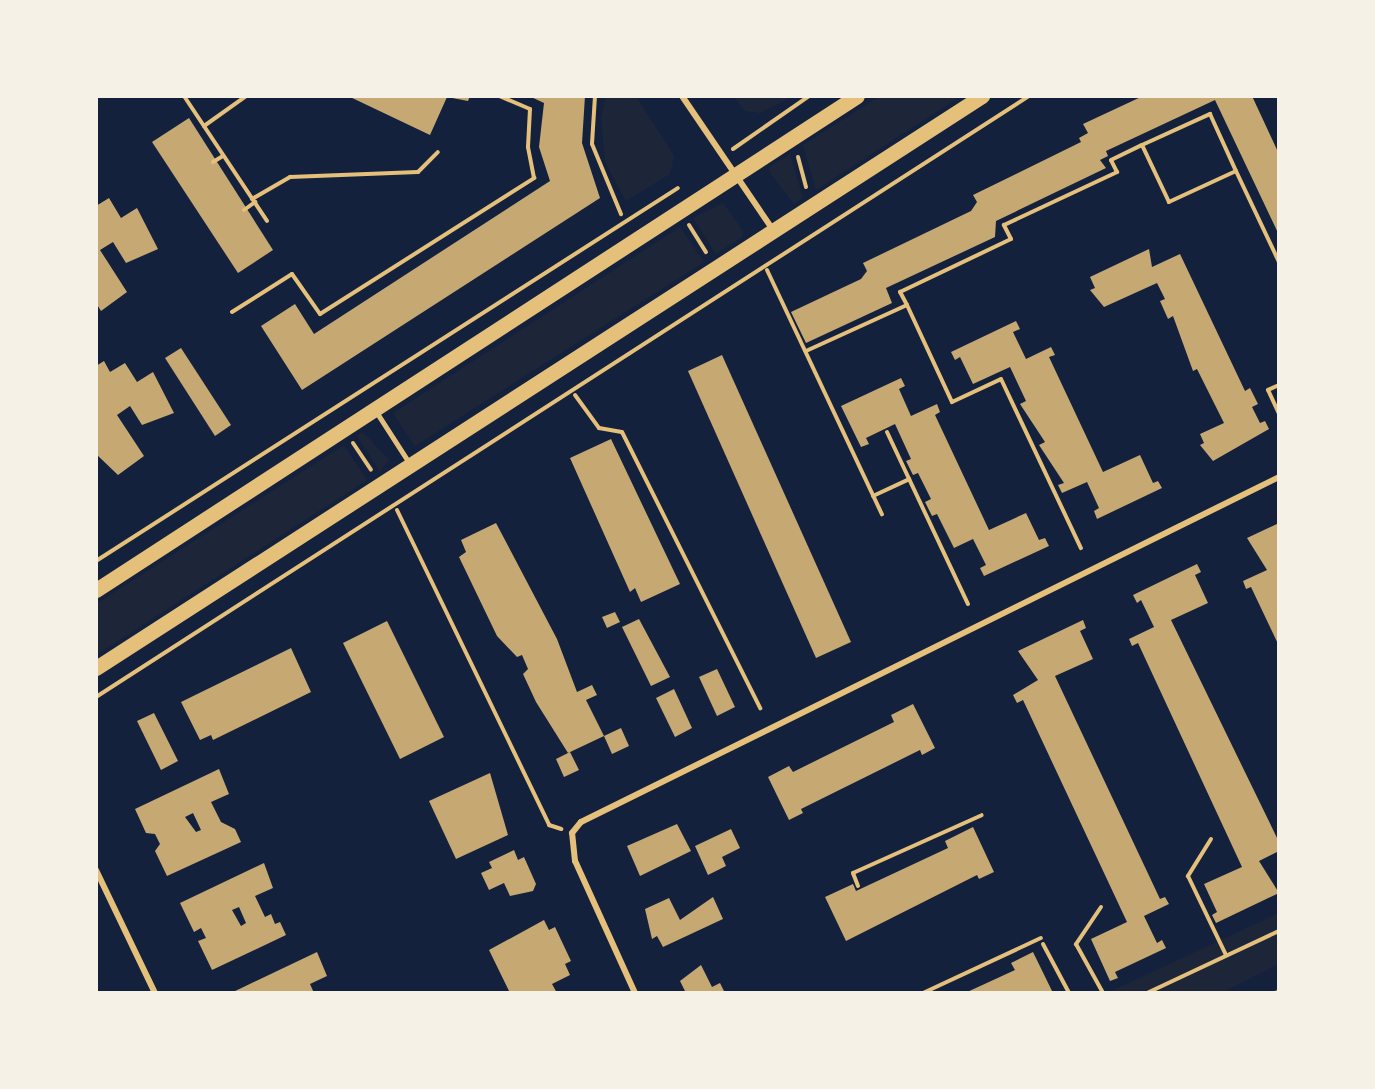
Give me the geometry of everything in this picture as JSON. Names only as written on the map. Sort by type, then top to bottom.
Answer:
[{"type":"main road","points":[[96,590],[857,96]]},
{"type":"main road","points":[[96,668],[982,96]]},
{"type":"street","points":[[682,96],[774,231]]},
{"type":"street","points":[[635,993],[575,861],[572,833],[581,822],[1279,477]]},
{"type":"street","points":[[96,870],[155,993]]},
{"type":"lane","points":[[375,409],[411,465]]},
{"type":"path","points":[[184,96],[267,221]]},
{"type":"path","points":[[204,126],[246,96]]},
{"type":"path","points":[[232,312],[292,274],[320,314],[534,178],[528,147],[530,108],[499,96]]},
{"type":"path","points":[[596,96],[592,144],[621,214]]},
{"type":"path","points":[[760,128],[809,96]]},
{"type":"path","points":[[96,697],[1029,96]]},
{"type":"path","points":[[1081,548],[1001,379],[952,402],[900,292],[1011,239],[1004,225],[1117,172],[1111,160],[1210,114],[1279,262]]},
{"type":"path","points":[[1142,145],[1168,202],[1236,171]]},
{"type":"path","points":[[796,150],[809,195]]},
{"type":"path","points":[[244,210],[253,201],[290,177],[418,172],[438,152]]},
{"type":"path","points":[[213,162],[224,156]]},
{"type":"path","points":[[96,561],[667,191],[684,187]]},
{"type":"path","points":[[687,222],[710,258]]},
{"type":"path","points":[[767,270],[882,514]]},
{"type":"path","points":[[806,351],[907,305]]},
{"type":"path","points":[[1279,385],[1268,390],[1279,414]]},
{"type":"path","points":[[575,395],[599,428],[622,432],[760,708]]},
{"type":"path","points":[[887,432],[968,604]]},
{"type":"path","points":[[351,440],[374,476]]},
{"type":"path","points":[[873,496],[909,479]]},
{"type":"path","points":[[397,510],[549,825]]},
{"type":"path","points":[[858,886],[853,873],[982,815]]},
{"type":"path","points":[[1211,839],[1188,876],[1226,956]]},
{"type":"path","points":[[1101,907],[1076,944],[1103,993]]},
{"type":"path","points":[[1147,993],[1279,931]]},
{"type":"path","points":[[923,993],[1041,938]]},
{"type":"path","points":[[1043,944],[1069,993]]},
{"type":"shaded area","points":[[606,96],[636,96],[674,156],[670,174],[626,201],[605,162],[601,117]]},
{"type":"shaded area","points":[[733,96],[793,96],[760,113],[745,111]]},
{"type":"shaded area","points":[[880,96],[961,96],[816,190],[803,145]]},
{"type":"shaded area","points":[[790,154],[803,198],[794,204],[770,173],[769,167]]},
{"type":"shaded area","points":[[723,203],[743,231],[742,237],[716,254],[693,218]]},
{"type":"shaded area","points":[[680,227],[704,262],[415,446],[393,413]]},
{"type":"shaded area","points":[[363,432],[389,460],[380,472],[357,436]]},
{"type":"shaded area","points":[[344,445],[367,480],[96,655],[96,604]]},
{"type":"shaded area","points":[[1279,913],[1279,964],[1221,993],[1107,993]]},
{"type":"building","points":[[348,96],[470,96],[468,101],[447,97],[430,135]]},
{"type":"building","points":[[529,96],[585,96],[582,143],[600,198],[302,390],[261,326],[295,304],[314,334],[550,181],[539,147],[544,103]]},
{"type":"building","points":[[1143,96],[1252,96],[1279,154],[1279,235],[1215,100],[1106,151],[1108,156],[1100,160],[1106,168],[996,221],[995,237],[886,288],[892,303],[806,343],[791,312],[861,279],[867,271],[863,263],[971,211],[977,202],[973,195],[1081,142],[1079,138],[1088,133],[1083,124]]},
{"type":"building","points":[[189,118],[273,250],[238,273],[152,142]]},
{"type":"building","points":[[109,198],[121,218],[137,208],[158,249],[126,263],[113,242],[100,250],[127,292],[101,311],[96,303],[96,206]]},
{"type":"building","points":[[1149,249],[1152,267],[1180,254],[1245,391],[1250,388],[1258,404],[1252,407],[1260,423],[1265,421],[1269,429],[1213,461],[1200,445],[1204,443],[1200,434],[1224,423],[1197,369],[1193,371],[1173,316],[1168,319],[1160,301],[1165,299],[1157,283],[1104,307],[1090,290],[1095,288],[1090,277]]},
{"type":"building","points":[[1016,321],[1020,329],[1013,332],[1026,359],[1051,347],[1055,355],[1049,357],[1103,472],[1140,455],[1153,483],[1158,481],[1162,488],[1097,519],[1094,511],[1099,508],[1087,482],[1062,493],[1058,485],[1064,483],[1039,445],[1045,442],[1020,404],[1026,401],[1010,367],[973,384],[960,357],[955,360],[951,352]]},
{"type":"building","points":[[181,348],[231,425],[215,436],[165,358]]},
{"type":"building","points":[[722,355],[851,642],[816,658],[688,371]]},
{"type":"building","points":[[104,361],[110,372],[125,363],[137,382],[153,372],[174,413],[142,425],[130,406],[117,415],[144,456],[118,475],[96,454],[96,366]]},
{"type":"building","points":[[901,378],[905,386],[899,389],[911,416],[937,404],[940,412],[935,415],[989,530],[1026,513],[1039,540],[1045,538],[1049,546],[984,576],[980,568],[986,565],[973,539],[954,548],[937,514],[932,516],[925,502],[931,499],[918,473],[913,475],[906,461],[911,459],[895,424],[866,438],[869,444],[861,447],[841,406]]},
{"type":"building","points":[[611,439],[680,584],[641,602],[635,588],[630,592],[570,458]]},
{"type":"building","points":[[496,523],[557,639],[577,692],[592,685],[597,695],[586,700],[604,736],[568,753],[536,702],[523,674],[528,669],[522,655],[517,657],[497,636],[459,557],[466,552],[461,540]]},
{"type":"building","points":[[1279,523],[1279,646],[1251,587],[1246,589],[1243,581],[1267,570],[1247,538]]},
{"type":"building","points":[[1197,564],[1201,572],[1195,575],[1208,603],[1171,620],[1279,842],[1279,851],[1259,861],[1279,893],[1216,923],[1212,915],[1217,912],[1204,884],[1242,867],[1138,643],[1132,646],[1129,639],[1154,627],[1141,600],[1137,603],[1133,595]]},
{"type":"building","points":[[615,612],[620,622],[607,628],[602,617]]},
{"type":"building","points":[[639,619],[670,677],[651,686],[622,627]]},
{"type":"building","points":[[1083,620],[1086,628],[1080,631],[1093,659],[1055,676],[1160,899],[1165,897],[1169,904],[1144,916],[1157,943],[1162,940],[1166,948],[1115,972],[1118,978],[1110,981],[1091,939],[1127,922],[1023,700],[1017,703],[1013,695],[1038,680],[1018,651]]},
{"type":"building","points":[[387,621],[444,737],[400,759],[343,643]]},
{"type":"building","points":[[291,648],[311,692],[213,740],[211,735],[200,740],[181,702]]},
{"type":"building","points":[[717,669],[735,707],[717,716],[699,677]]},
{"type":"building","points":[[674,689],[692,728],[675,737],[656,698]]},
{"type":"building","points":[[913,704],[935,748],[922,755],[920,750],[801,809],[803,813],[789,820],[768,777],[789,766],[793,772],[894,722],[891,715]]},
{"type":"building","points":[[154,713],[178,761],[161,770],[137,721]]},
{"type":"building","points":[[621,728],[629,746],[612,754],[604,736]]},
{"type":"building","points":[[570,752],[579,770],[564,777],[556,759]]},
{"type":"building","points":[[219,769],[229,794],[211,802],[221,822],[235,829],[241,842],[167,876],[155,851],[160,844],[155,834],[146,833],[135,809]],"holes":[[[193,813],[201,830],[196,832],[185,817]]]},
{"type":"building","points":[[490,773],[508,835],[456,859],[429,801]]},
{"type":"building","points":[[677,824],[691,851],[640,876],[627,846]]},
{"type":"building","points":[[973,827],[994,872],[979,879],[977,875],[846,941],[825,897],[853,884],[856,891],[948,848],[945,841]]},
{"type":"building","points":[[731,829],[740,848],[722,857],[726,866],[708,875],[695,846]]},
{"type":"building","points":[[514,850],[518,860],[524,857],[536,884],[533,891],[510,896],[504,883],[489,890],[481,873],[492,868],[489,862]]},
{"type":"building","points":[[264,863],[273,888],[255,896],[265,917],[271,914],[275,924],[280,922],[286,935],[212,970],[198,941],[206,938],[201,928],[194,932],[180,903]],"holes":[[[239,907],[246,923],[241,926],[232,910]]]},
{"type":"building","points":[[713,897],[723,919],[663,947],[657,936],[652,939],[645,909],[669,898],[680,920]]},
{"type":"building","points":[[544,920],[549,930],[555,927],[571,961],[565,964],[570,975],[552,984],[557,993],[510,993],[489,950]]},
{"type":"building","points":[[317,952],[327,976],[310,984],[314,993],[231,993]]},
{"type":"building","points":[[1033,952],[1053,993],[965,993],[1015,970],[1011,963]]},
{"type":"building","points":[[701,965],[712,987],[720,983],[725,993],[686,993],[680,981]]},
{"type":"tram line","points":[[1273,993],[1279,990]]}]
